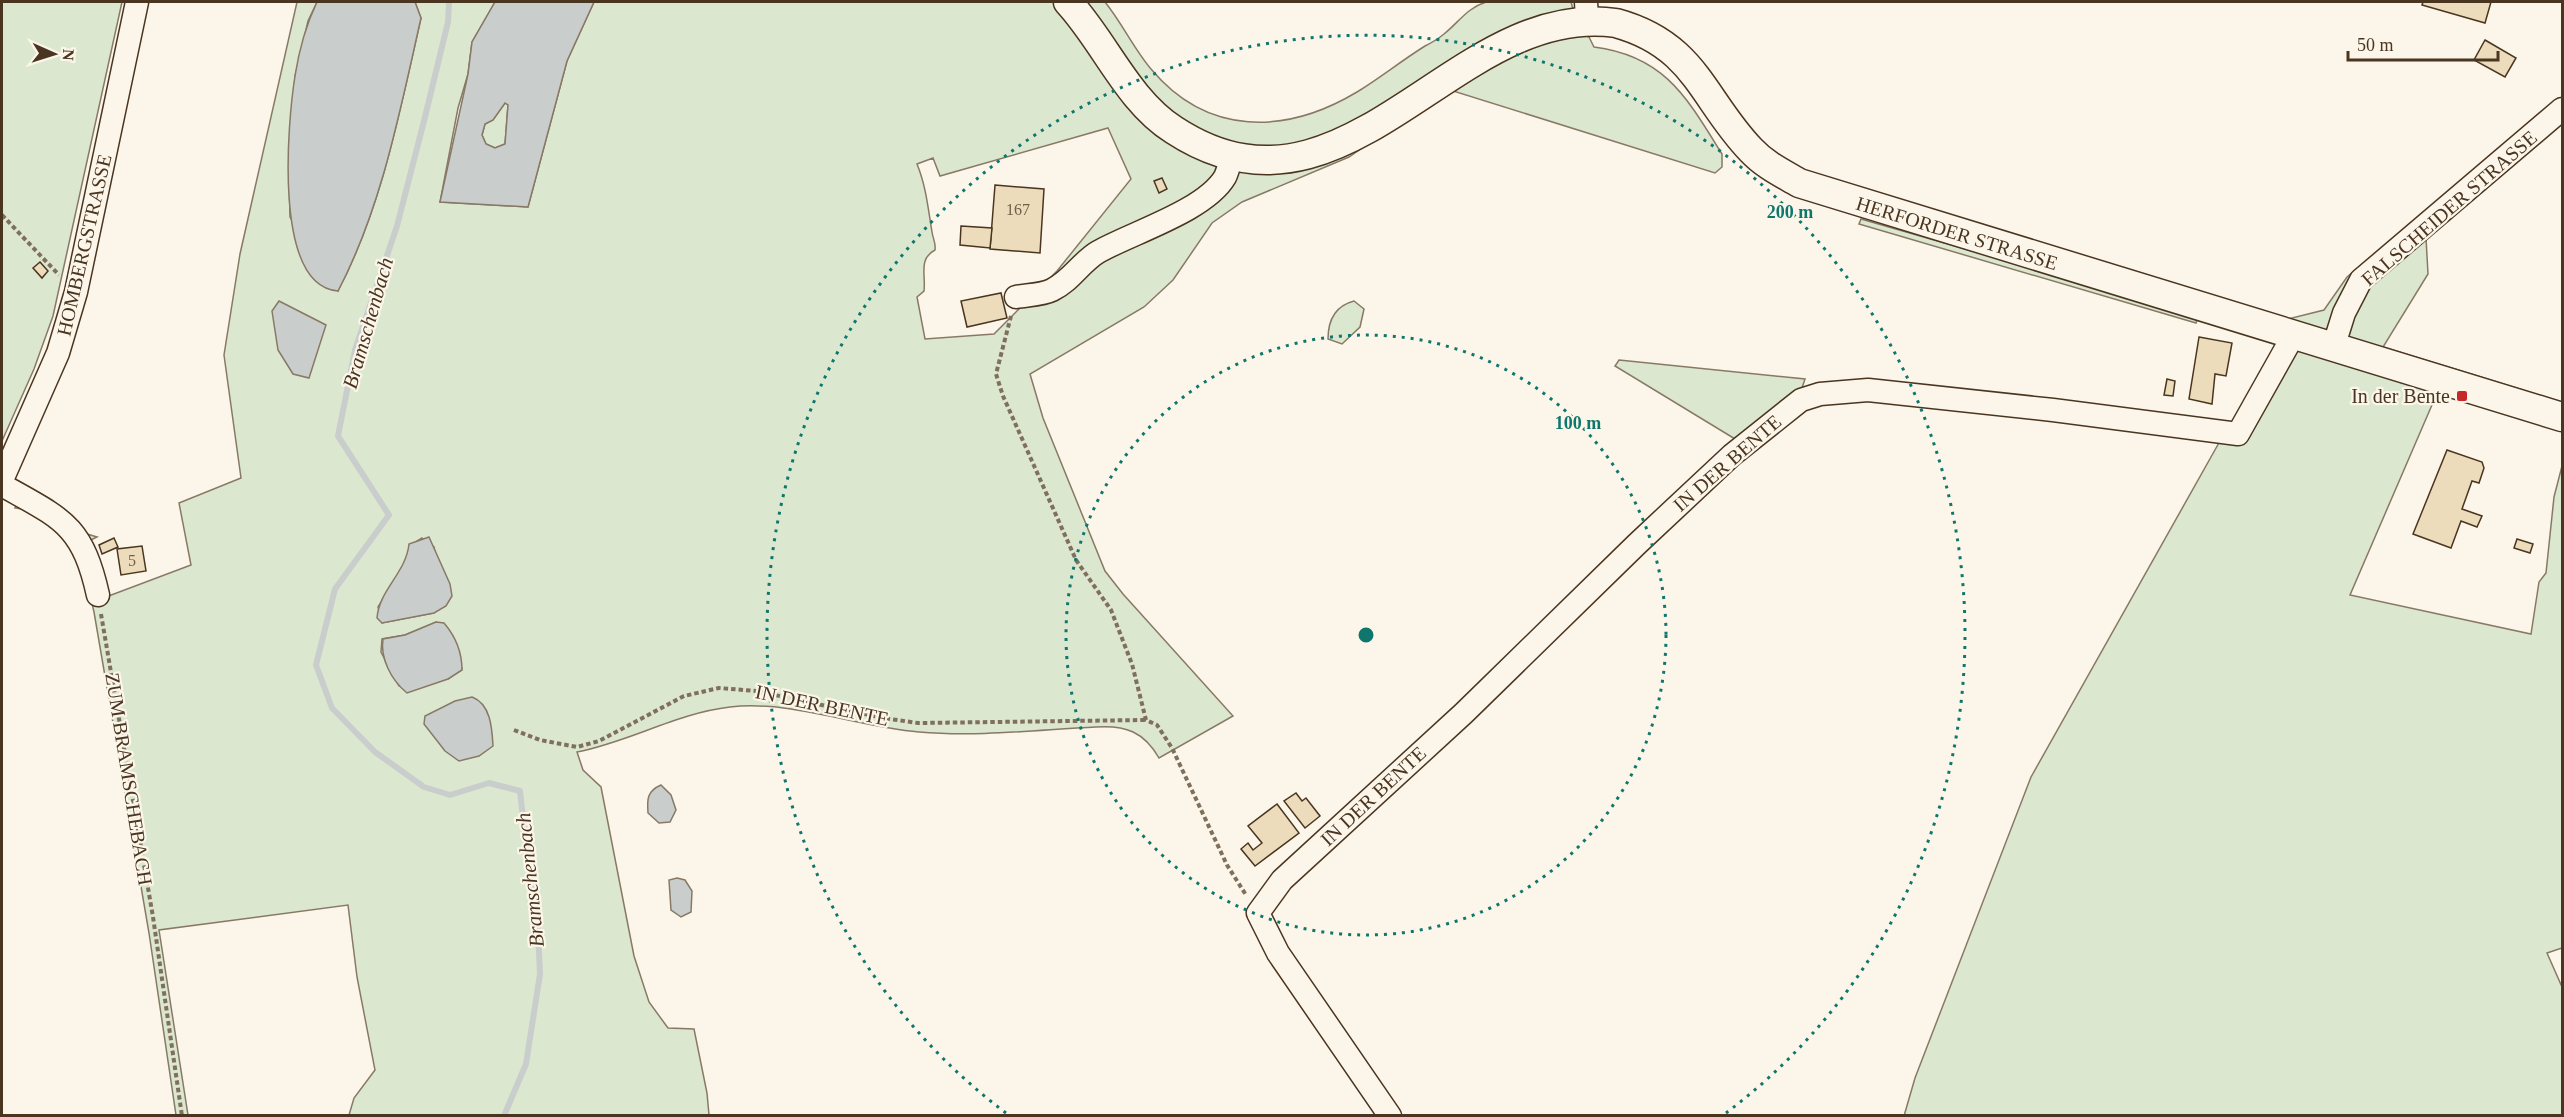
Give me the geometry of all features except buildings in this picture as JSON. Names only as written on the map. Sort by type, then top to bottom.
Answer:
[{"type":"main road","name":"HERFORDER STRASSE","points":[[1068,2],[1108,53],[1136,96],[1156,116],[1195,142],[1232,155],[1275,157],[1328,144],[1362,128],[1507,33],[1586,10],[1634,28],[1661,43],[1685,62],[1752,152],[1772,168],[1799,183],[2562,417]]},
{"type":"street","name":"HOMBERGSTRASSE","points":[[2,480],[58,353],[76,292],[137,2]]},
{"type":"street","name":"FALSCHEIDER STRASSE","points":[[2333,348],[2344,313],[2361,280],[2562,109]]},
{"type":"street","points":[[1016,297],[1051,291],[1066,281],[1082,262],[1101,250],[1160,225],[1213,191],[1225,176],[1232,155]]},
{"type":"street","name":"IN DER BENTE","points":[[1258,913],[1282,880],[1464,713],[1636,544],[1732,455],[1801,400],[1820,393],[1868,390],[2053,410],[2238,434],[2293,336]]},
{"type":"street","points":[[2,485],[47,511],[78,537],[87,554],[98,595]]},
{"type":"street","points":[[1258,913],[1278,953],[1390,1116]]},
{"type":"path","points":[[2,215],[76,292]]},
{"type":"path","points":[[1016,297],[996,374],[1003,396],[1076,560],[1111,610],[1132,664],[1146,720],[1156,725],[1172,748],[1227,865],[1258,913]]},
{"type":"path","name":"ZUM BRAMSCHEBACH","points":[[98,595],[153,917],[182,1116]]},
{"type":"path","name":"IN DER BENTE","points":[[514,730],[540,740],[577,747],[605,738],[684,696],[719,688],[756,691],[883,718],[918,723],[1003,724],[1126,718],[1146,720]]},
{"type":"green space","points":[[2,2],[122,2],[53,316],[34,369],[2,441]]},
{"type":"green space","points":[[297,2],[317,2],[308,21],[295,76],[289,168],[290,217],[338,291],[367,226],[388,158],[421,18],[415,2],[495,2],[472,42],[468,74],[458,108],[440,202],[528,207],[567,61],[594,2],[1105,2],[1151,69],[1173,91],[1197,107],[1222,117],[1248,122],[1275,121],[1302,116],[1330,106],[1357,92],[1437,39],[1468,12],[1486,2],[1571,2],[1580,34],[1589,37],[1594,47],[1618,52],[1639,60],[1672,83],[1697,115],[1722,154],[1722,167],[1715,173],[1447,89],[1349,157],[1242,202],[1212,223],[1173,280],[1144,307],[1030,374],[1043,418],[1105,571],[1233,716],[1159,758],[1140,736],[1116,727],[985,733],[919,732],[777,707],[754,706],[710,710],[615,742],[577,752],[583,770],[601,787],[634,956],[649,1002],[668,1028],[694,1029],[707,1093],[709,1115],[349,1115],[354,1098],[375,1070],[357,977],[348,905],[159,930],[188,1115],[176,1115],[149,933],[86,577],[62,532],[22,509],[15,508],[25,486],[87,534],[97,537],[89,541],[106,597],[191,565],[179,503],[241,478],[224,355],[240,254]],"holes":[[[1108,128],[1131,179],[1057,271],[994,334],[925,339],[917,297],[924,291],[926,258],[935,248],[925,189],[917,164],[933,158],[940,176]],[[422,538],[434,547],[436,557],[434,613],[382,623],[378,607],[404,566],[414,543]],[[436,622],[453,636],[462,669],[448,679],[399,686],[381,652],[382,639],[405,635]]]},
{"type":"green space","points":[[505,103],[508,105],[505,144],[495,148],[486,144],[482,135],[485,124],[493,120]]},
{"type":"green space","points":[[2554,104],[2426,238],[2428,274],[2383,347],[2562,402],[2438,391],[2350,595],[2531,634],[2539,582],[2546,573],[2554,497],[2562,466],[2562,948],[2547,953],[2562,987],[2562,1115],[1904,1116],[1915,1078],[2031,777],[2220,441],[2239,445],[2290,355],[2305,348],[2284,320],[2324,310],[2347,277]]},
{"type":"green space","points":[[1861,219],[2198,316],[2196,323],[1859,224]]},
{"type":"green space","points":[[1354,301],[1364,309],[1360,327],[1342,344],[1328,339],[1329,326],[1337,310]]},
{"type":"green space","points":[[1619,360],[1805,379],[1800,394],[1740,442],[1615,366]]},
{"type":"shaded area","points":[[317,2],[415,2],[421,18],[397,123],[378,192],[367,226],[338,291],[317,282],[302,261],[294,232],[289,198],[289,127],[295,76],[303,38]]},
{"type":"shaded area","points":[[495,2],[594,2],[567,61],[528,207],[440,202],[468,74],[472,42]],"holes":[[[505,103],[508,105],[505,144],[495,148],[486,144],[482,135],[485,124],[493,120]]]},
{"type":"shaded area","points":[[279,301],[326,325],[309,378],[293,374],[278,350],[272,311]]},
{"type":"shaded area","points":[[429,537],[450,584],[452,596],[446,606],[434,613],[382,623],[377,618],[382,599],[403,564],[409,544]]},
{"type":"shaded area","points":[[436,622],[444,623],[455,639],[461,657],[462,670],[448,679],[407,693],[396,682],[388,668],[383,654],[383,639],[405,635]]},
{"type":"shaded area","points":[[472,697],[478,700],[487,711],[493,746],[479,756],[459,761],[445,751],[424,724],[425,716],[455,701]]},
{"type":"shaded area","points":[[661,785],[671,795],[676,810],[670,822],[659,823],[648,813],[649,796]]},
{"type":"shaded area","points":[[677,878],[685,880],[692,891],[691,912],[681,917],[671,910],[669,880]]},
{"type":"waterway","name":"Bramschenbach","points":[[449,2],[448,22],[424,121],[397,226],[355,350],[338,436],[389,515],[335,589],[316,665],[332,708],[375,752],[424,787],[450,795],[489,783],[520,791],[528,863],[537,911],[540,974],[526,1064],[504,1116]]},
{"type":"place","name":"In der Bente","points":[[2462,396]]}]
